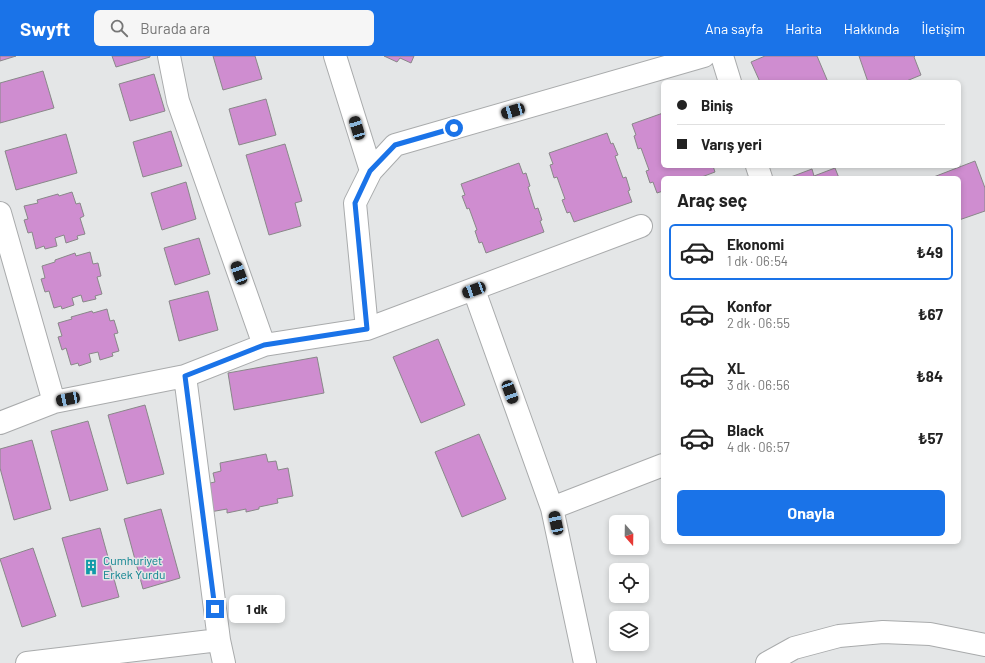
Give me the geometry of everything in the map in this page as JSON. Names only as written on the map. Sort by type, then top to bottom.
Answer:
[{"type":"street","points":[[169,56],[178,101],[264,345]]},
{"type":"street","points":[[335,56],[370,171]]},
{"type":"street","points":[[367,329],[355,203],[370,171],[395,145],[704,56]]},
{"type":"street","points":[[722,56],[729,80]]},
{"type":"street","points":[[0,213],[54,402]]},
{"type":"street","points":[[0,423],[54,402],[185,376],[264,345],[367,329],[641,226]]},
{"type":"street","points":[[474,290],[552,508],[585,663]]},
{"type":"street","points":[[185,376],[219,640],[224,663]]},
{"type":"street","points":[[552,508],[661,465]]},
{"type":"street","points":[[767,663],[794,648],[839,636],[883,632],[930,634],[985,645]]},
{"type":"street","points":[[27,663],[219,640]]},
{"type":"building","points":[[0,56],[16,56],[0,61]]},
{"type":"building","points":[[112,56],[150,56],[150,57],[116,67]]},
{"type":"building","points":[[213,56],[255,56],[262,79],[223,90]]},
{"type":"building","points":[[384,56],[414,56],[411,63],[400,58],[397,62]]},
{"type":"building","points":[[765,56],[817,56],[827,80],[759,80],[751,62]]},
{"type":"building","points":[[859,56],[915,56],[914,57],[921,75],[909,80],[867,80]]},
{"type":"building","points":[[43,71],[54,108],[0,123],[0,83]]},
{"type":"building","points":[[154,74],[165,111],[130,121],[119,84]]},
{"type":"building","points":[[266,99],[276,135],[239,145],[229,109]]},
{"type":"building","points":[[661,114],[661,168],[714,168],[715,172],[704,176],[661,176],[661,192],[657,193],[653,182],[650,183],[646,171],[649,170],[641,148],[638,149],[634,136],[636,135],[632,124]]},
{"type":"building","points":[[171,131],[182,166],[143,177],[133,142]]},
{"type":"building","points":[[607,133],[611,144],[613,143],[618,155],[615,156],[623,178],[626,177],[630,190],[628,191],[632,202],[574,222],[570,212],[567,213],[562,200],[565,199],[557,177],[554,178],[550,165],[553,164],[549,153]]},
{"type":"building","points":[[66,134],[77,173],[16,190],[5,151]]},
{"type":"building","points":[[285,144],[302,201],[295,203],[301,226],[269,235],[246,155]]},
{"type":"building","points":[[975,161],[985,188],[985,211],[961,219],[961,176],[936,176],[957,168],[961,168],[961,166]]},
{"type":"building","points":[[519,163],[523,174],[526,173],[530,186],[528,187],[535,209],[538,208],[542,220],[540,221],[544,232],[486,253],[482,242],[479,243],[475,231],[477,230],[469,208],[467,209],[462,196],[465,195],[461,184]]},
{"type":"building","points":[[835,168],[838,176],[814,176]]},
{"type":"building","points":[[812,169],[814,176],[793,176]]},
{"type":"building","points":[[186,182],[196,219],[162,230],[151,193]]},
{"type":"building","points":[[72,192],[76,204],[80,203],[84,216],[80,218],[85,234],[77,236],[78,239],[66,243],[64,235],[55,238],[57,246],[45,249],[44,246],[36,249],[32,232],[28,233],[24,220],[28,219],[24,206],[38,203],[37,200]]},
{"type":"building","points":[[199,238],[210,274],[175,285],[164,248]]},
{"type":"building","points":[[90,252],[93,264],[98,263],[101,276],[97,277],[102,294],[95,296],[96,299],[83,302],[81,295],[72,298],[74,305],[62,309],[61,306],[54,308],[49,291],[45,292],[41,279],[45,278],[42,266],[75,253],[76,256]]},
{"type":"building","points":[[208,291],[218,330],[179,341],[169,301]]},
{"type":"building","points":[[107,309],[110,321],[114,320],[118,333],[114,334],[119,351],[112,353],[113,356],[100,360],[98,352],[89,354],[91,362],[79,366],[78,363],[71,365],[66,348],[62,350],[58,337],[62,336],[58,323],[72,319],[71,317],[92,311],[93,313]]},
{"type":"building","points":[[438,339],[465,405],[421,423],[393,357]]},
{"type":"building","points":[[317,357],[324,393],[234,410],[228,373]]},
{"type":"building","points":[[145,405],[164,474],[127,484],[108,415]]},
{"type":"building","points":[[88,421],[108,490],[70,501],[51,431]]},
{"type":"building","points":[[479,434],[506,499],[462,517],[435,452]]},
{"type":"building","points":[[32,440],[51,509],[14,520],[0,468],[0,449]]},
{"type":"building","points":[[266,454],[268,462],[276,461],[278,470],[288,468],[293,496],[277,499],[278,503],[259,507],[259,509],[246,512],[246,509],[227,513],[227,509],[210,512],[205,484],[215,482],[213,473],[221,471],[220,463]]},
{"type":"building","points":[[161,509],[180,578],[143,589],[124,519]]},
{"type":"building","name":"Cumhuriyet Erkek Yurdu","points":[[100,528],[119,597],[82,607],[62,538]]},
{"type":"building","points":[[33,548],[56,616],[22,627],[0,559]]},
{"type":"place","name":"Cumhuriyet Erkek Yurdu","points":[[91,567]]},
{"type":"route","points":[[215,609],[185,376],[264,345],[367,329],[355,203],[370,171],[395,145],[454,128]]}]
